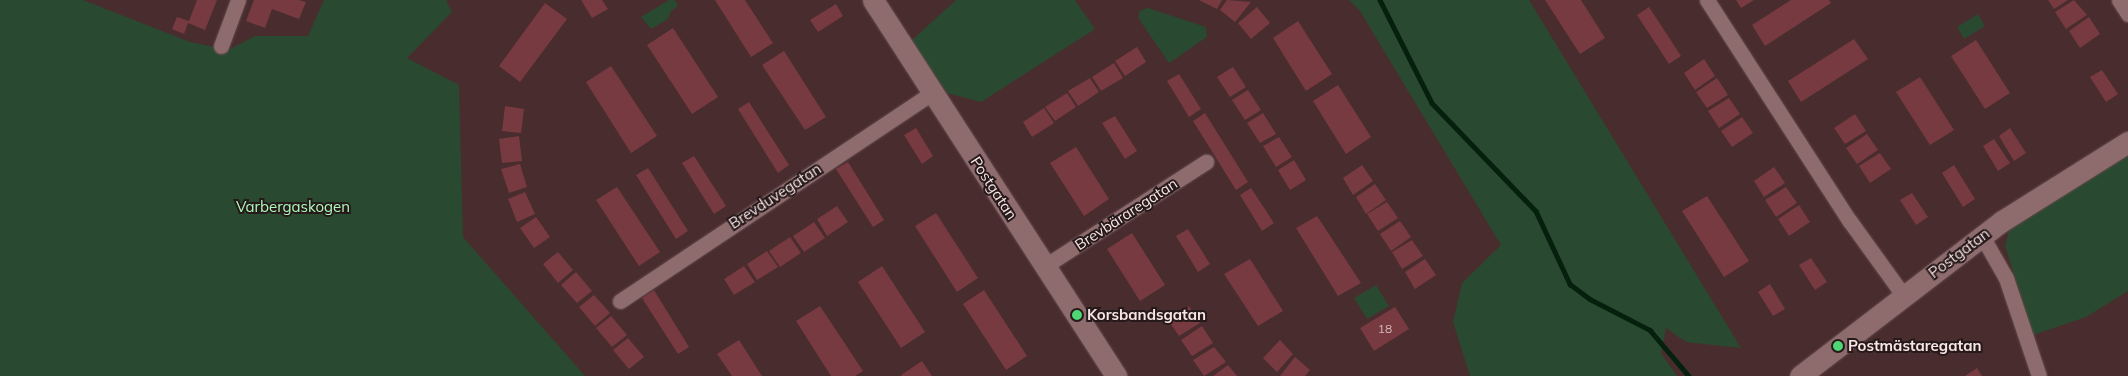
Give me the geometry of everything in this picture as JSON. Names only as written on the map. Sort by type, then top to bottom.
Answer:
[{"type":"street","points":[[221,46],[238,0]]},
{"type":"street","name":"Postgatan","points":[[873,0],[1116,376]]},
{"type":"street","points":[[1707,0],[1854,227],[1903,295]]},
{"type":"street","points":[[2119,0],[2128,14]]},
{"type":"street","name":"Brevduvegatan","points":[[620,301],[932,93]]},
{"type":"street","name":"Postgatan","points":[[1800,376],[1982,236],[2128,142]]},
{"type":"street","name":"Brevbäraregatan","points":[[1045,266],[1206,162]]},
{"type":"street","points":[[1982,236],[2006,278],[2039,376]]},
{"type":"green space","name":"Varbergaskogen","points":[[0,0],[83,0],[190,42],[228,50],[255,36],[308,36],[324,0],[446,0],[452,12],[407,58],[459,85],[463,237],[585,376],[0,376]]},
{"type":"green space","points":[[669,0],[675,0],[678,6],[671,11],[668,19],[651,29],[641,17]]},
{"type":"green space","points":[[956,0],[1075,0],[1095,29],[981,102],[947,93],[911,41]]},
{"type":"green space","points":[[1349,0],[1529,0],[1741,348],[1686,342],[1666,328],[1661,353],[1677,376],[1470,376],[1453,322],[1462,283],[1501,245],[1360,11]]},
{"type":"green space","points":[[1148,8],[1206,27],[1207,37],[1169,63],[1139,19],[1139,11]]},
{"type":"green space","points":[[1978,14],[1985,26],[1964,39],[1957,27]]},
{"type":"green space","points":[[2128,156],[2128,291],[2086,317],[2033,335],[2005,246],[2010,227]]},
{"type":"green space","points":[[1376,285],[1389,306],[1367,319],[1354,298]]},
{"type":"building","points":[[197,0],[217,0],[205,30],[188,23],[184,34],[172,29],[177,17],[189,21]]},
{"type":"building","points":[[254,0],[299,0],[306,2],[299,19],[272,9],[265,28],[246,21]]},
{"type":"building","points":[[581,0],[602,0],[608,9],[592,18]]},
{"type":"building","points":[[715,0],[745,0],[773,43],[751,57]]},
{"type":"building","points":[[1199,0],[1222,0],[1217,9]]},
{"type":"building","points":[[1227,0],[1251,2],[1235,22],[1220,10]]},
{"type":"building","points":[[1545,0],[1581,0],[1605,38],[1580,54]]},
{"type":"building","points":[[1736,0],[1754,0],[1741,8]]},
{"type":"building","points":[[1791,0],[1829,0],[1831,3],[1765,46],[1752,25]]},
{"type":"building","points":[[2048,0],[2068,0],[2054,9]]},
{"type":"building","points":[[2074,0],[2087,15],[2066,29],[2055,12]]},
{"type":"building","points":[[545,3],[567,19],[520,82],[499,66]]},
{"type":"building","points":[[836,4],[843,16],[818,32],[810,20]]},
{"type":"building","points":[[1257,7],[1270,23],[1251,39],[1238,23]]},
{"type":"building","points":[[1649,7],[1681,56],[1669,64],[1637,15]]},
{"type":"building","points":[[2089,17],[2100,34],[2080,48],[2069,31]]},
{"type":"building","points":[[1298,21],[1332,74],[1306,91],[1273,38]]},
{"type":"building","points":[[673,28],[718,97],[692,114],[647,45]]},
{"type":"building","points":[[1854,39],[1868,59],[1801,102],[1788,81]]},
{"type":"building","points":[[1976,40],[2010,93],[1985,109],[1951,56]]},
{"type":"building","points":[[1137,47],[1146,62],[1125,76],[1115,61]]},
{"type":"building","points":[[784,51],[826,117],[805,130],[762,65]]},
{"type":"building","points":[[1704,59],[1715,76],[1695,90],[1684,73]]},
{"type":"building","points":[[1114,63],[1123,78],[1101,91],[1092,77]]},
{"type":"building","points":[[611,66],[657,136],[631,153],[586,82]]},
{"type":"building","points":[[1233,67],[1246,87],[1230,97],[1217,77]]},
{"type":"building","points":[[2102,70],[2118,94],[2106,102],[2090,77]]},
{"type":"building","points":[[1179,74],[1201,109],[1189,117],[1167,81]]},
{"type":"building","points":[[1920,77],[1954,130],[1930,145],[1896,92]]},
{"type":"building","points":[[1090,78],[1099,92],[1078,106],[1068,91]]},
{"type":"building","points":[[1717,78],[1728,95],[1707,108],[1696,92]]},
{"type":"building","points":[[1338,85],[1371,137],[1346,154],[1313,101]]},
{"type":"building","points":[[1248,90],[1261,110],[1245,120],[1232,100]]},
{"type":"building","points":[[1067,93],[1076,107],[1055,121],[1045,107]]},
{"type":"building","points":[[1729,98],[1740,114],[1719,128],[1708,111]]},
{"type":"building","points":[[749,102],[789,165],[778,173],[738,109]]},
{"type":"building","points":[[505,106],[524,109],[521,133],[502,131]]},
{"type":"building","points":[[1044,108],[1054,123],[1032,137],[1023,122]]},
{"type":"building","points":[[1205,113],[1248,182],[1236,190],[1193,121]]},
{"type":"building","points":[[1263,113],[1276,134],[1260,143],[1247,123]]},
{"type":"building","points":[[1855,114],[1866,131],[1845,144],[1834,128]]},
{"type":"building","points":[[1115,116],[1137,151],[1125,159],[1102,123]]},
{"type":"building","points":[[1742,117],[1753,133],[1732,147],[1721,131]]},
{"type":"building","points":[[916,128],[933,156],[922,164],[904,135]]},
{"type":"building","points":[[2010,128],[2026,153],[2014,161],[1999,136]]},
{"type":"building","points":[[1867,134],[1878,150],[1857,164],[1846,148]]},
{"type":"building","points":[[519,136],[522,161],[502,163],[499,139]]},
{"type":"building","points":[[1279,137],[1292,157],[1276,167],[1263,146]]},
{"type":"building","points":[[1994,139],[2010,163],[1998,171],[1983,146]]},
{"type":"building","points":[[1076,147],[1109,199],[1084,216],[1050,163]]},
{"type":"building","points":[[1880,153],[1891,169],[1870,183],[1859,166]]},
{"type":"building","points":[[694,156],[726,206],[714,214],[682,163]]},
{"type":"building","points":[[1294,160],[1306,180],[1290,190],[1278,170]]},
{"type":"building","points":[[848,162],[884,220],[873,227],[836,169]]},
{"type":"building","points":[[520,164],[527,187],[509,193],[501,169]]},
{"type":"building","points":[[1362,165],[1373,181],[1353,195],[1343,178]]},
{"type":"building","points":[[1954,165],[1975,199],[1963,207],[1942,173]]},
{"type":"building","points":[[1774,167],[1785,183],[1764,197],[1754,181]]},
{"type":"building","points":[[648,168],[688,231],[676,239],[636,175]]},
{"type":"building","points":[[1375,184],[1386,200],[1366,214],[1356,197]]},
{"type":"building","points":[[617,187],[660,252],[639,266],[596,200]]},
{"type":"building","points":[[1786,187],[1797,203],[1776,217],[1765,200]]},
{"type":"building","points":[[1251,188],[1274,223],[1262,231],[1240,195]]},
{"type":"building","points":[[525,192],[535,214],[517,222],[508,199]]},
{"type":"building","points":[[1912,193],[1928,217],[1916,225],[1900,200]]},
{"type":"building","points":[[1707,196],[1749,261],[1724,277],[1682,211]]},
{"type":"building","points":[[1387,202],[1398,218],[1378,231],[1367,214]]},
{"type":"building","points":[[1799,205],[1810,222],[1789,236],[1778,219]]},
{"type":"building","points":[[837,206],[848,222],[827,236],[817,219]]},
{"type":"building","points":[[936,213],[978,278],[957,292],[915,226]]},
{"type":"building","points":[[1317,216],[1361,283],[1338,296],[1296,228]]},
{"type":"building","points":[[536,217],[550,237],[534,248],[520,228]]},
{"type":"building","points":[[1400,221],[1411,237],[1391,251],[1380,234]]},
{"type":"building","points":[[814,222],[825,238],[804,252],[793,236]]},
{"type":"building","points":[[1188,229],[1210,264],[1198,272],[1176,236]]},
{"type":"building","points":[[1132,233],[1165,285],[1140,301],[1107,249]]},
{"type":"building","points":[[790,237],[801,253],[780,267],[769,251]]},
{"type":"building","points":[[1412,240],[1423,256],[1402,269],[1392,252]]},
{"type":"building","points":[[767,251],[778,267],[757,280],[747,264]]},
{"type":"building","points":[[558,252],[573,270],[558,283],[543,264]]},
{"type":"building","points":[[1811,258],[1827,282],[1815,290],[1799,265]]},
{"type":"building","points":[[1250,259],[1283,311],[1258,326],[1224,274]]},
{"type":"building","points":[[1425,259],[1436,275],[1415,289],[1405,272]]},
{"type":"building","points":[[744,266],[755,282],[734,295],[724,279]]},
{"type":"building","points":[[882,266],[925,332],[901,348],[858,282]]},
{"type":"building","points":[[576,272],[592,291],[577,303],[561,285]]},
{"type":"building","points":[[1770,284],[1785,309],[1773,316],[1758,292]]},
{"type":"building","points":[[654,290],[689,347],[678,354],[642,298]]},
{"type":"building","points":[[984,290],[1027,356],[1006,370],[963,304]]},
{"type":"building","points":[[594,295],[610,313],[595,326],[579,307]]},
{"type":"building","points":[[820,306],[863,371],[855,376],[831,376],[796,321]]},
{"type":"building","points":[[1189,306],[1200,323],[1179,336],[1168,320]]},
{"type":"building","points":[[1395,307],[1409,329],[1374,351],[1360,328]]},
{"type":"building","points":[[611,316],[627,335],[612,347],[596,328]]},
{"type":"building","points":[[1202,326],[1213,343],[1192,356],[1181,340]]},
{"type":"building","points":[[628,338],[644,357],[629,369],[613,350]]},
{"type":"building","points":[[739,340],[762,376],[732,376],[717,354]]},
{"type":"building","points":[[1280,340],[1293,354],[1277,372],[1263,358]]},
{"type":"building","points":[[1214,347],[1226,362],[1204,376],[1193,360]]},
{"type":"building","points":[[1295,357],[1310,370],[1305,376],[1280,376]]},
{"type":"building","points":[[922,361],[932,376],[901,375]]},
{"type":"building","points":[[1228,365],[1237,376],[1213,376]]},
{"type":"building","points":[[1977,368],[1982,376],[1965,376]]},
{"type":"waterway","points":[[1380,0],[1432,103],[1536,211],[1570,284],[1590,299],[1650,330],[1689,376]]},
{"type":"place","name":"Korsbandsgatan","points":[[1077,315]]},
{"type":"place","name":"Postmästaregatan","points":[[1838,346]]}]
